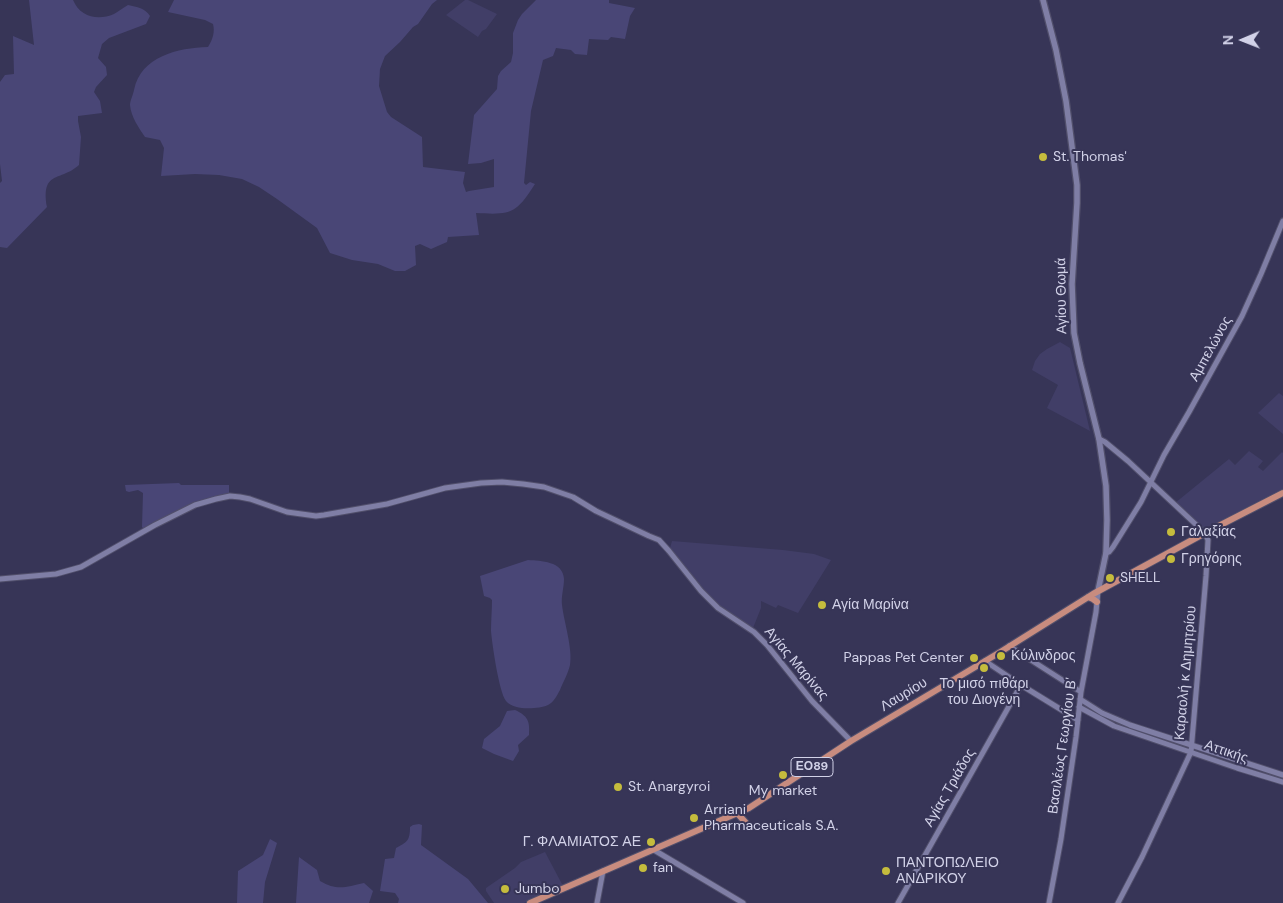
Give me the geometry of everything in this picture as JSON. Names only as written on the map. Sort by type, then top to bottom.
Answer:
[{"type":"main road","name":"Αγίου Θωμά","points":[[1043,0],[1056,50],[1066,101],[1077,185],[1078,203],[1072,284],[1074,333],[1099,439],[1106,478],[1108,504],[1106,553],[1098,592]]},
{"type":"main road","name":"Λαυρίου","points":[[530,903],[754,806],[852,741],[1088,597],[1283,493]]},
{"type":"main road","points":[[1088,597],[1093,598],[1097,602]]},
{"type":"main road","points":[[738,814],[746,823]]},
{"type":"street","name":"Αμπελώνος","points":[[1106,553],[1113,547],[1141,502],[1164,455],[1242,316],[1283,221]]},
{"type":"street","points":[[1099,439],[1128,461],[1205,533]]},
{"type":"street","name":"Αγίας Μαρίνας","points":[[0,579],[49,575],[81,567],[195,505],[216,498],[230,496],[250,499],[287,512],[316,516],[387,504],[456,486],[517,483],[544,488],[567,495],[659,540],[701,591],[718,608],[754,632],[767,645],[812,701],[852,741]]},
{"type":"street","name":"Καραολή κ Δημητρίου","points":[[1118,903],[1128,886],[1191,752],[1206,576],[1208,540],[1205,533]]},
{"type":"street","name":"Βασιλέως Γεωργίου Β'","points":[[1049,903],[1061,839],[1081,692],[1098,592]]},
{"type":"street","points":[[1009,646],[1081,692]]},
{"type":"street","points":[[985,661],[1078,720]]},
{"type":"street","name":"Αγίας Τριάδος","points":[[898,903],[1021,685]]},
{"type":"street","name":"Αττικής","points":[[1080,699],[1102,713],[1130,725],[1283,775]]},
{"type":"street","name":"Αττικής","points":[[1079,707],[1114,726],[1283,782]]},
{"type":"street","points":[[654,850],[743,903]]},
{"type":"street","points":[[597,903],[603,872]]},
{"type":"shaded area","points":[[29,0],[73,0],[76,6],[85,14],[96,17],[114,14],[128,5],[138,7],[150,16],[146,24],[109,38],[102,44],[98,58],[106,67],[107,75],[94,92],[100,101],[102,113],[78,116],[81,137],[79,165],[49,182],[46,195],[47,207],[7,248],[0,247],[0,183],[2,181],[0,164],[0,82],[5,75],[14,74],[13,36],[34,45]]},
{"type":"shaded area","points":[[174,0],[437,0],[418,24],[385,56],[380,69],[379,86],[387,112],[391,117],[422,137],[423,167],[465,172],[463,183],[466,192],[494,187],[494,159],[468,164],[474,115],[497,89],[498,76],[511,62],[513,33],[522,14],[536,0],[609,0],[609,3],[635,8],[630,16],[625,39],[611,37],[608,40],[589,39],[587,55],[575,54],[571,50],[556,48],[553,56],[543,60],[531,111],[524,183],[526,185],[530,182],[535,184],[523,201],[517,207],[505,213],[476,213],[479,235],[448,237],[447,242],[431,249],[420,244],[415,246],[416,265],[405,271],[395,271],[378,264],[352,260],[330,253],[317,228],[259,187],[242,179],[219,175],[195,174],[161,176],[164,148],[160,140],[145,137],[132,114],[130,102],[138,78],[144,69],[162,56],[185,49],[208,47],[214,33],[213,24],[205,20],[168,12]]},
{"type":"shaded area","points":[[465,0],[497,14],[478,37],[446,15]]},
{"type":"shaded area","points":[[1060,342],[1070,348],[1090,431],[1047,408],[1058,385],[1032,370],[1040,354]]},
{"type":"shaded area","points":[[1279,393],[1283,396],[1283,434],[1258,413]]},
{"type":"shaded area","points":[[1249,451],[1263,461],[1258,467],[1263,471],[1283,453],[1283,490],[1206,530],[1175,503],[1229,459],[1235,465]]},
{"type":"shaded area","points":[[179,483],[181,485],[229,485],[229,495],[222,495],[144,530],[142,527],[143,493],[138,490],[126,491],[125,485]]},
{"type":"shaded area","points":[[672,541],[783,550],[814,554],[831,560],[798,613],[778,605],[776,608],[761,601],[761,608],[753,628],[717,604],[702,588],[670,548]]},
{"type":"shaded area","points":[[528,560],[556,565],[563,573],[562,605],[571,659],[567,675],[553,701],[544,707],[519,708],[506,701],[503,696],[496,667],[491,631],[492,600],[484,596],[480,576]]},
{"type":"shaded area","points":[[515,710],[523,714],[527,719],[529,735],[518,745],[519,751],[513,761],[482,748],[484,739],[500,726],[507,711]]},
{"type":"shaded area","points":[[422,825],[421,845],[468,879],[488,903],[398,903],[399,899],[395,893],[380,891],[385,859],[394,858],[396,848],[408,838],[410,827]]},
{"type":"shaded area","points":[[270,839],[277,843],[265,882],[263,903],[237,903],[238,871],[263,855]]},
{"type":"shaded area","points":[[545,852],[563,886],[524,903],[494,903],[486,888],[521,862]]},
{"type":"shaded area","points":[[299,857],[317,870],[320,881],[326,884],[342,887],[364,883],[373,891],[369,903],[296,903]]},
{"type":"place","name":"St. Thomas'","points":[[1043,157]]},
{"type":"place","name":"Γαλαξίας","points":[[1171,532]]},
{"type":"place","name":"Γρηγόρης","points":[[1171,559]]},
{"type":"place","name":"SHELL","points":[[1110,578]]},
{"type":"place","name":"Αγία Μαρίνα","points":[[822,605]]},
{"type":"place","name":"Κύλινδρος","points":[[1001,656]]},
{"type":"place","name":"Pappas Pet Center","points":[[974,658]]},
{"type":"place","name":"Το μισό πιθάρι του Διογένη","points":[[984,668]]},
{"type":"place","name":"My market","points":[[783,775]]},
{"type":"place","name":"St. Anargyroi","points":[[618,787]]},
{"type":"place","name":"Arriani Pharmaceuticals S.A.","points":[[694,818]]},
{"type":"place","name":"Γ. ΦΛΑΜΙΑΤΟΣ ΑΕ","points":[[651,842]]},
{"type":"place","name":"fan","points":[[643,868]]},
{"type":"place","name":"ΠΑΝΤΟΠΩΛΕΙΟ ΑΝΔΡΙΚΟΥ","points":[[886,871]]},
{"type":"place","name":"Jumbo","points":[[505,889]]}]
